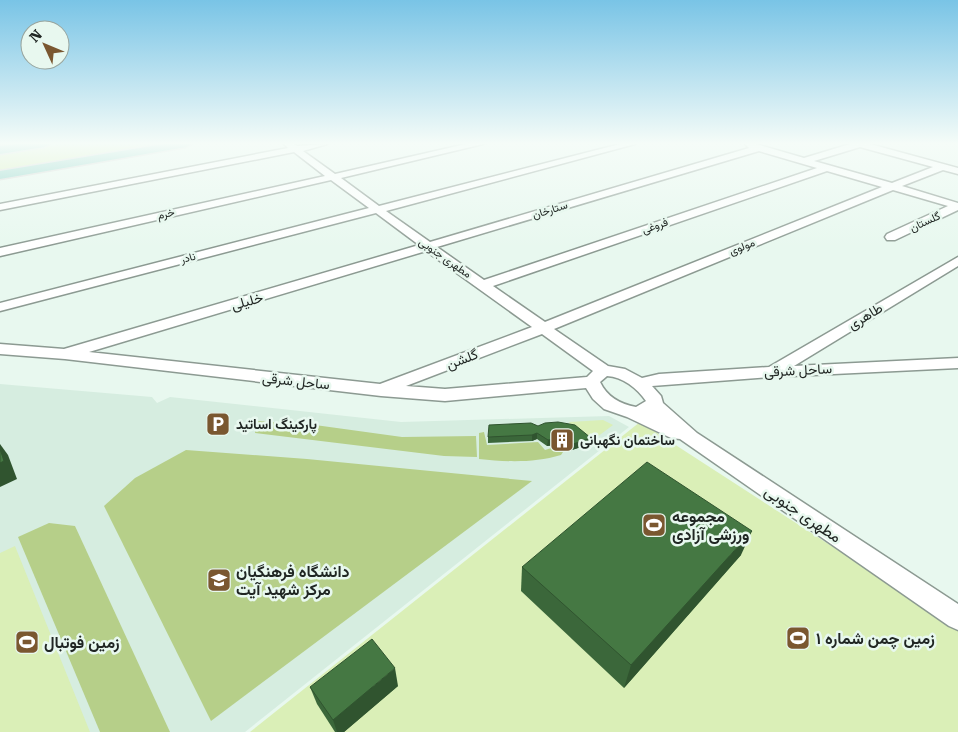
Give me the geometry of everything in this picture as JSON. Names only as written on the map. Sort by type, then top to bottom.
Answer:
[{"type":"street","points":[[0,208],[142,178]]},
{"type":"street","name":"خرم","points":[[0,252],[323,178]]},
{"type":"street","name":"مطهری جنوبی","points":[[335,178],[543,328],[598,376]]},
{"type":"street","name":"نادر","points":[[0,307],[497,178]]},
{"type":"street","name":"ستارخان","points":[[429,247],[658,178]]},
{"type":"street","name":"فروغی","points":[[483,285],[796,178]]},
{"type":"street","points":[[862,178],[958,206]]},
{"type":"street","name":"مولوی","points":[[543,328],[915,178]]},
{"type":"street","name":"گلستان","points":[[891,237],[958,206]]},
{"type":"street","name":"خلیلی","points":[[65,354],[429,247]]},
{"type":"street","name":"طاهری","points":[[772,372],[958,261]]},
{"type":"street","name":"گلشن","points":[[381,390],[543,328]]},
{"type":"street","name":"ساحل شرقی","points":[[0,349],[65,354],[381,390],[445,395],[598,376]]},
{"type":"street","name":"ساحل شرقی","points":[[639,384],[659,379],[958,363]]},
{"type":"street","points":[[639,384],[622,373],[598,376],[597,393],[612,406],[632,412],[690,438]]},
{"type":"street","name":"مطهری جنوبی","points":[[639,384],[655,400],[654,404],[690,438],[958,618]]},
{"type":"street","points":[[632,412],[639,412],[654,404]]},
{"type":"shaded area","name":"دانشگاه فرهنگیان مرکز شهید آیت","points":[[0,384],[152,397],[157,403],[170,397],[401,422],[609,416],[629,427],[245,732],[0,732]]},
{"type":"green space","points":[[603,420],[613,425],[593,440],[571,426],[569,422]]},
{"type":"green space","points":[[257,421],[315,425],[402,437],[476,436],[477,457],[444,456],[255,433]]},
{"type":"green space","name":"مجموعه ورزشی آزادی","points":[[640,422],[958,628],[958,732],[250,732]]},
{"type":"green space","points":[[484,432],[487,445],[538,442],[545,450],[558,446],[563,452],[561,455],[551,458],[531,461],[479,459],[479,433]]},
{"type":"green space","points":[[186,450],[307,459],[532,481],[211,721],[104,506],[135,478]]},
{"type":"green space","points":[[49,523],[75,526],[170,732],[100,732],[18,537]]},
{"type":"green space","name":"زمین فوتبال","points":[[15,546],[90,732],[0,732],[0,553]]},
{"type":"building","points":[[558,422],[575,425],[591,438],[567,446],[563,438],[548,440],[537,433],[532,435],[488,437],[489,425],[531,423],[538,426],[545,423]]},
{"type":"building","points":[[0,449],[4,461],[0,463]]},
{"type":"building","points":[[647,462],[752,531],[631,665],[522,567]]},
{"type":"building","points":[[372,639],[395,668],[333,720],[310,687]]},
{"type":"place","name":"پارکینگ اساتید","points":[[218,424]]},
{"type":"place","name":"ساختمان نگهبانی","points":[[562,440]]},
{"type":"place","name":"مجموعه ورزشی آزادی","points":[[654,525]]},
{"type":"place","name":"دانشگاه فرهنگیان مرکز شهید آیت","points":[[219,580]]},
{"type":"place","name":"زمین چمن شماره ۱","points":[[798,638]]},
{"type":"place","name":"زمین فوتبال","points":[[27,642]]}]
